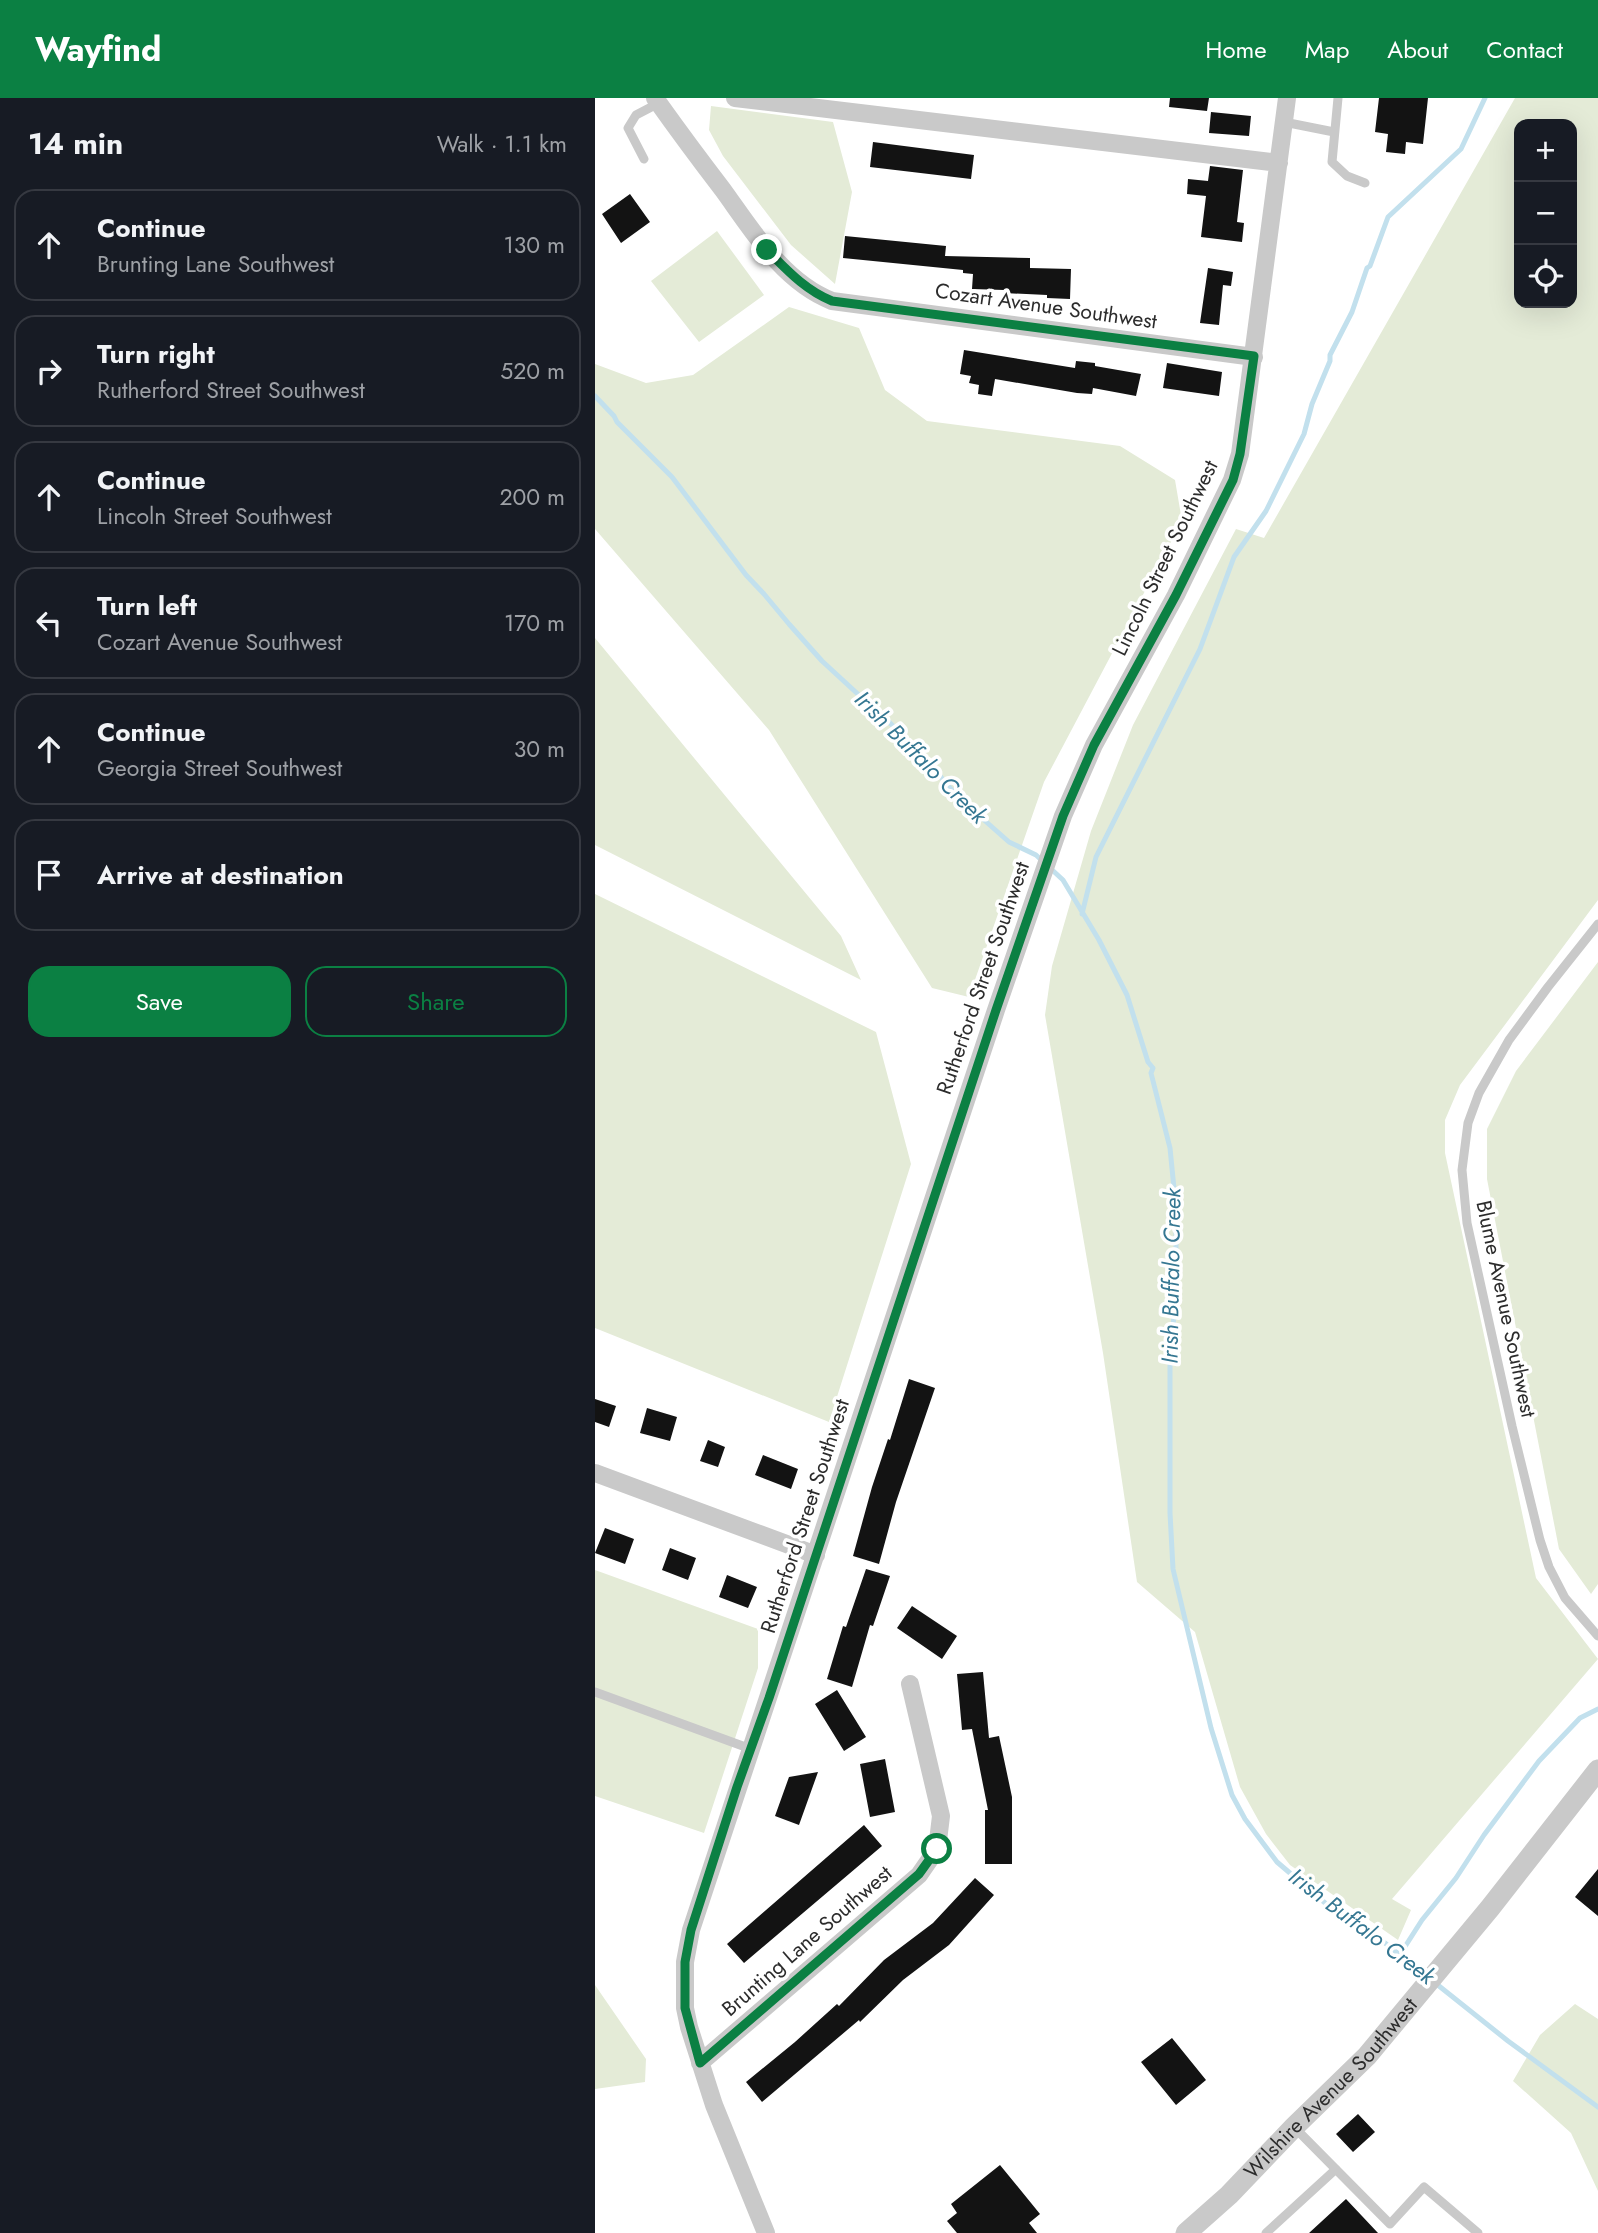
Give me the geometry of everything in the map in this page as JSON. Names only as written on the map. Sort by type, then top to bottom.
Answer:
[{"type":"street","points":[[735,98],[1279,163]]},
{"type":"street","name":"Lincoln Street Southwest","points":[[1063,816],[1094,745],[1176,595],[1233,480],[1240,454],[1254,356],[1287,98]]},
{"type":"street","name":"Cozart Avenue Southwest","points":[[657,100],[767,250],[815,295],[832,301],[1254,356]]},
{"type":"street","name":"Rutherford Street Southwest","points":[[766,2233],[714,2105],[685,2008],[685,1962],[691,1930],[1063,816]]},
{"type":"street","points":[[595,1473],[816,1555]]},
{"type":"street","name":"Brunting Lane Southwest","points":[[700,2063],[919,1874],[937,1849],[941,1816],[910,1684]]},
{"type":"street","name":"Wilshire Avenue Southwest","points":[[1196,2227],[1384,2037],[1598,1770]]},
{"type":"lane","points":[[1338,98],[1332,162],[1347,176],[1365,183]]},
{"type":"lane","points":[[644,159],[628,128],[636,115],[657,100]]},
{"type":"lane","points":[[1284,122],[1334,132]]},
{"type":"lane","name":"Blume Avenue Southwest","points":[[1598,924],[1509,1040],[1479,1093],[1468,1123],[1462,1170],[1467,1223],[1511,1426],[1540,1540],[1549,1567],[1565,1598],[1598,1636]]},
{"type":"lane","points":[[595,1692],[751,1749]]},
{"type":"lane","points":[[1294,2127],[1390,2224],[1424,2187],[1478,2233]]},
{"type":"lane","points":[[1266,2233],[1336,2169]]},
{"type":"green space","points":[[1515,98],[1598,98],[1598,900],[1460,1085],[1445,1120],[1445,1153],[1536,1578],[1598,1659],[1392,1899],[1411,1910],[1398,1940],[1290,1865],[1266,1834],[1240,1787],[1195,1632],[1137,1582],[1103,1353],[1045,1015],[1052,966],[1091,831],[1133,725],[1236,529],[1264,538]]},
{"type":"green space","points":[[711,106],[833,122],[852,192],[835,284],[791,245],[723,156],[709,130]]},
{"type":"green space","points":[[717,231],[764,295],[699,342],[651,281]]},
{"type":"green space","points":[[789,307],[859,328],[885,390],[927,421],[1120,446],[1175,480],[1182,521],[1044,782],[969,997],[932,988],[769,730],[595,529],[595,364],[646,383],[693,375]]},
{"type":"green space","points":[[595,638],[841,936],[861,980],[595,845]]},
{"type":"green space","points":[[595,894],[876,1032],[911,1164],[829,1422],[595,1328]]},
{"type":"green space","points":[[1598,962],[1598,1584],[1591,1594],[1559,1549],[1487,1179],[1487,1129],[1516,1071]]},
{"type":"green space","points":[[595,1570],[758,1629],[758,1668],[704,1833],[595,1796]]},
{"type":"green space","points":[[595,1985],[646,2059],[645,2082],[595,2089]]},
{"type":"green space","points":[[1575,2004],[1598,2019],[1598,2191],[1571,2133],[1513,2081],[1540,2035]]},
{"type":"building","points":[[1170,98],[1209,98],[1207,111],[1169,107]]},
{"type":"building","points":[[1379,98],[1428,98],[1423,144],[1406,142],[1405,154],[1386,152],[1388,134],[1375,132]]},
{"type":"building","points":[[1211,112],[1251,116],[1249,136],[1209,133]]},
{"type":"building","points":[[873,142],[974,155],[971,179],[870,167]]},
{"type":"building","points":[[1210,166],[1243,170],[1237,222],[1244,223],[1242,242],[1201,237],[1206,196],[1187,194],[1188,179],[1208,181]]},
{"type":"building","points":[[630,194],[650,222],[621,243],[602,214]]},
{"type":"building","points":[[845,236],[946,246],[945,256],[1030,258],[1030,268],[1071,269],[1070,299],[1004,293],[1004,290],[972,289],[973,274],[963,273],[963,270],[843,258]]},
{"type":"building","points":[[1208,268],[1233,272],[1231,286],[1223,285],[1219,325],[1200,323]]},
{"type":"building","points":[[964,350],[1075,368],[1076,361],[1095,363],[1095,366],[1141,374],[1136,396],[1093,388],[1092,394],[1077,393],[995,379],[992,396],[978,394],[979,385],[969,383],[971,376],[960,374]]},
{"type":"building","points":[[1167,363],[1222,372],[1219,396],[1163,388]]},
{"type":"building","points":[[909,1379],[935,1388],[896,1502],[879,1564],[853,1556],[872,1487]]},
{"type":"building","points":[[595,1399],[616,1406],[609,1427],[595,1422]]},
{"type":"building","points":[[647,1408],[677,1417],[670,1441],[640,1433]]},
{"type":"building","points":[[708,1440],[725,1447],[718,1467],[700,1461]]},
{"type":"building","points":[[763,1455],[798,1469],[791,1489],[755,1475]]},
{"type":"building","points":[[605,1528],[634,1539],[625,1564],[595,1553]]},
{"type":"building","points":[[670,1548],[696,1558],[688,1580],[662,1570]]},
{"type":"building","points":[[866,1569],[890,1576],[873,1626],[870,1625],[852,1687],[827,1679],[843,1626],[846,1627]]},
{"type":"building","points":[[727,1575],[757,1587],[748,1608],[719,1597]]},
{"type":"building","points":[[912,1606],[957,1636],[942,1659],[897,1628]]},
{"type":"building","points":[[983,1672],[989,1738],[999,1736],[1012,1797],[1012,1864],[985,1864],[985,1810],[988,1810],[972,1729],[962,1730],[957,1674]]},
{"type":"building","points":[[837,1690],[866,1737],[844,1751],[815,1704]]},
{"type":"building","points":[[885,1759],[895,1812],[870,1817],[860,1764]]},
{"type":"building","points":[[818,1772],[799,1825],[775,1816],[789,1777]]},
{"type":"building","points":[[864,1825],[882,1846],[744,1963],[727,1944]]},
{"type":"building","points":[[1598,1869],[1598,1916],[1575,1897]]},
{"type":"building","points":[[975,1878],[994,1895],[949,1945],[903,1980],[860,2022],[859,2020],[762,2102],[746,2082],[837,2004],[839,2006],[884,1960],[933,1923]]},
{"type":"building","points":[[1172,2038],[1206,2080],[1176,2105],[1141,2062]]},
{"type":"building","points":[[1358,2114],[1375,2132],[1353,2152],[1336,2134]]},
{"type":"building","points":[[1000,2165],[1040,2214],[1029,2223],[1037,2233],[957,2233],[947,2221],[957,2213],[951,2204]]},
{"type":"building","points":[[1346,2199],[1378,2233],[1309,2233]]},
{"type":"waterway","points":[[1082,914],[1096,857],[1200,649],[1234,557],[1266,511],[1304,434],[1330,355],[1352,312],[1388,217],[1461,149],[1485,98]]},
{"type":"waterway","name":"Irish Buffalo Creek","points":[[595,396],[672,477],[746,575],[822,661],[880,713],[923,756],[957,796],[1009,842],[1036,855],[1063,880],[1099,940],[1127,995],[1148,1062],[1153,1068],[1151,1073],[1170,1148],[1176,1209],[1176,1288],[1170,1366],[1170,1513],[1173,1569],[1211,1728],[1232,1795],[1245,1819],[1277,1862],[1331,1908],[1380,1939],[1426,1976]]},
{"type":"waterway","points":[[1399,1956],[1422,1920],[1456,1878],[1539,1761],[1580,1718],[1598,1709]]},
{"type":"waterway","name":"Irish Buffalo Creek","points":[[1434,1982],[1598,2107]]},
{"type":"route","points":[[767,250],[815,295],[832,301],[1254,356],[1240,454],[1233,480],[1176,595],[1094,745],[1063,816],[737,1787],[691,1930],[685,1962],[685,2008],[700,2063],[919,1874],[937,1849]]}]
